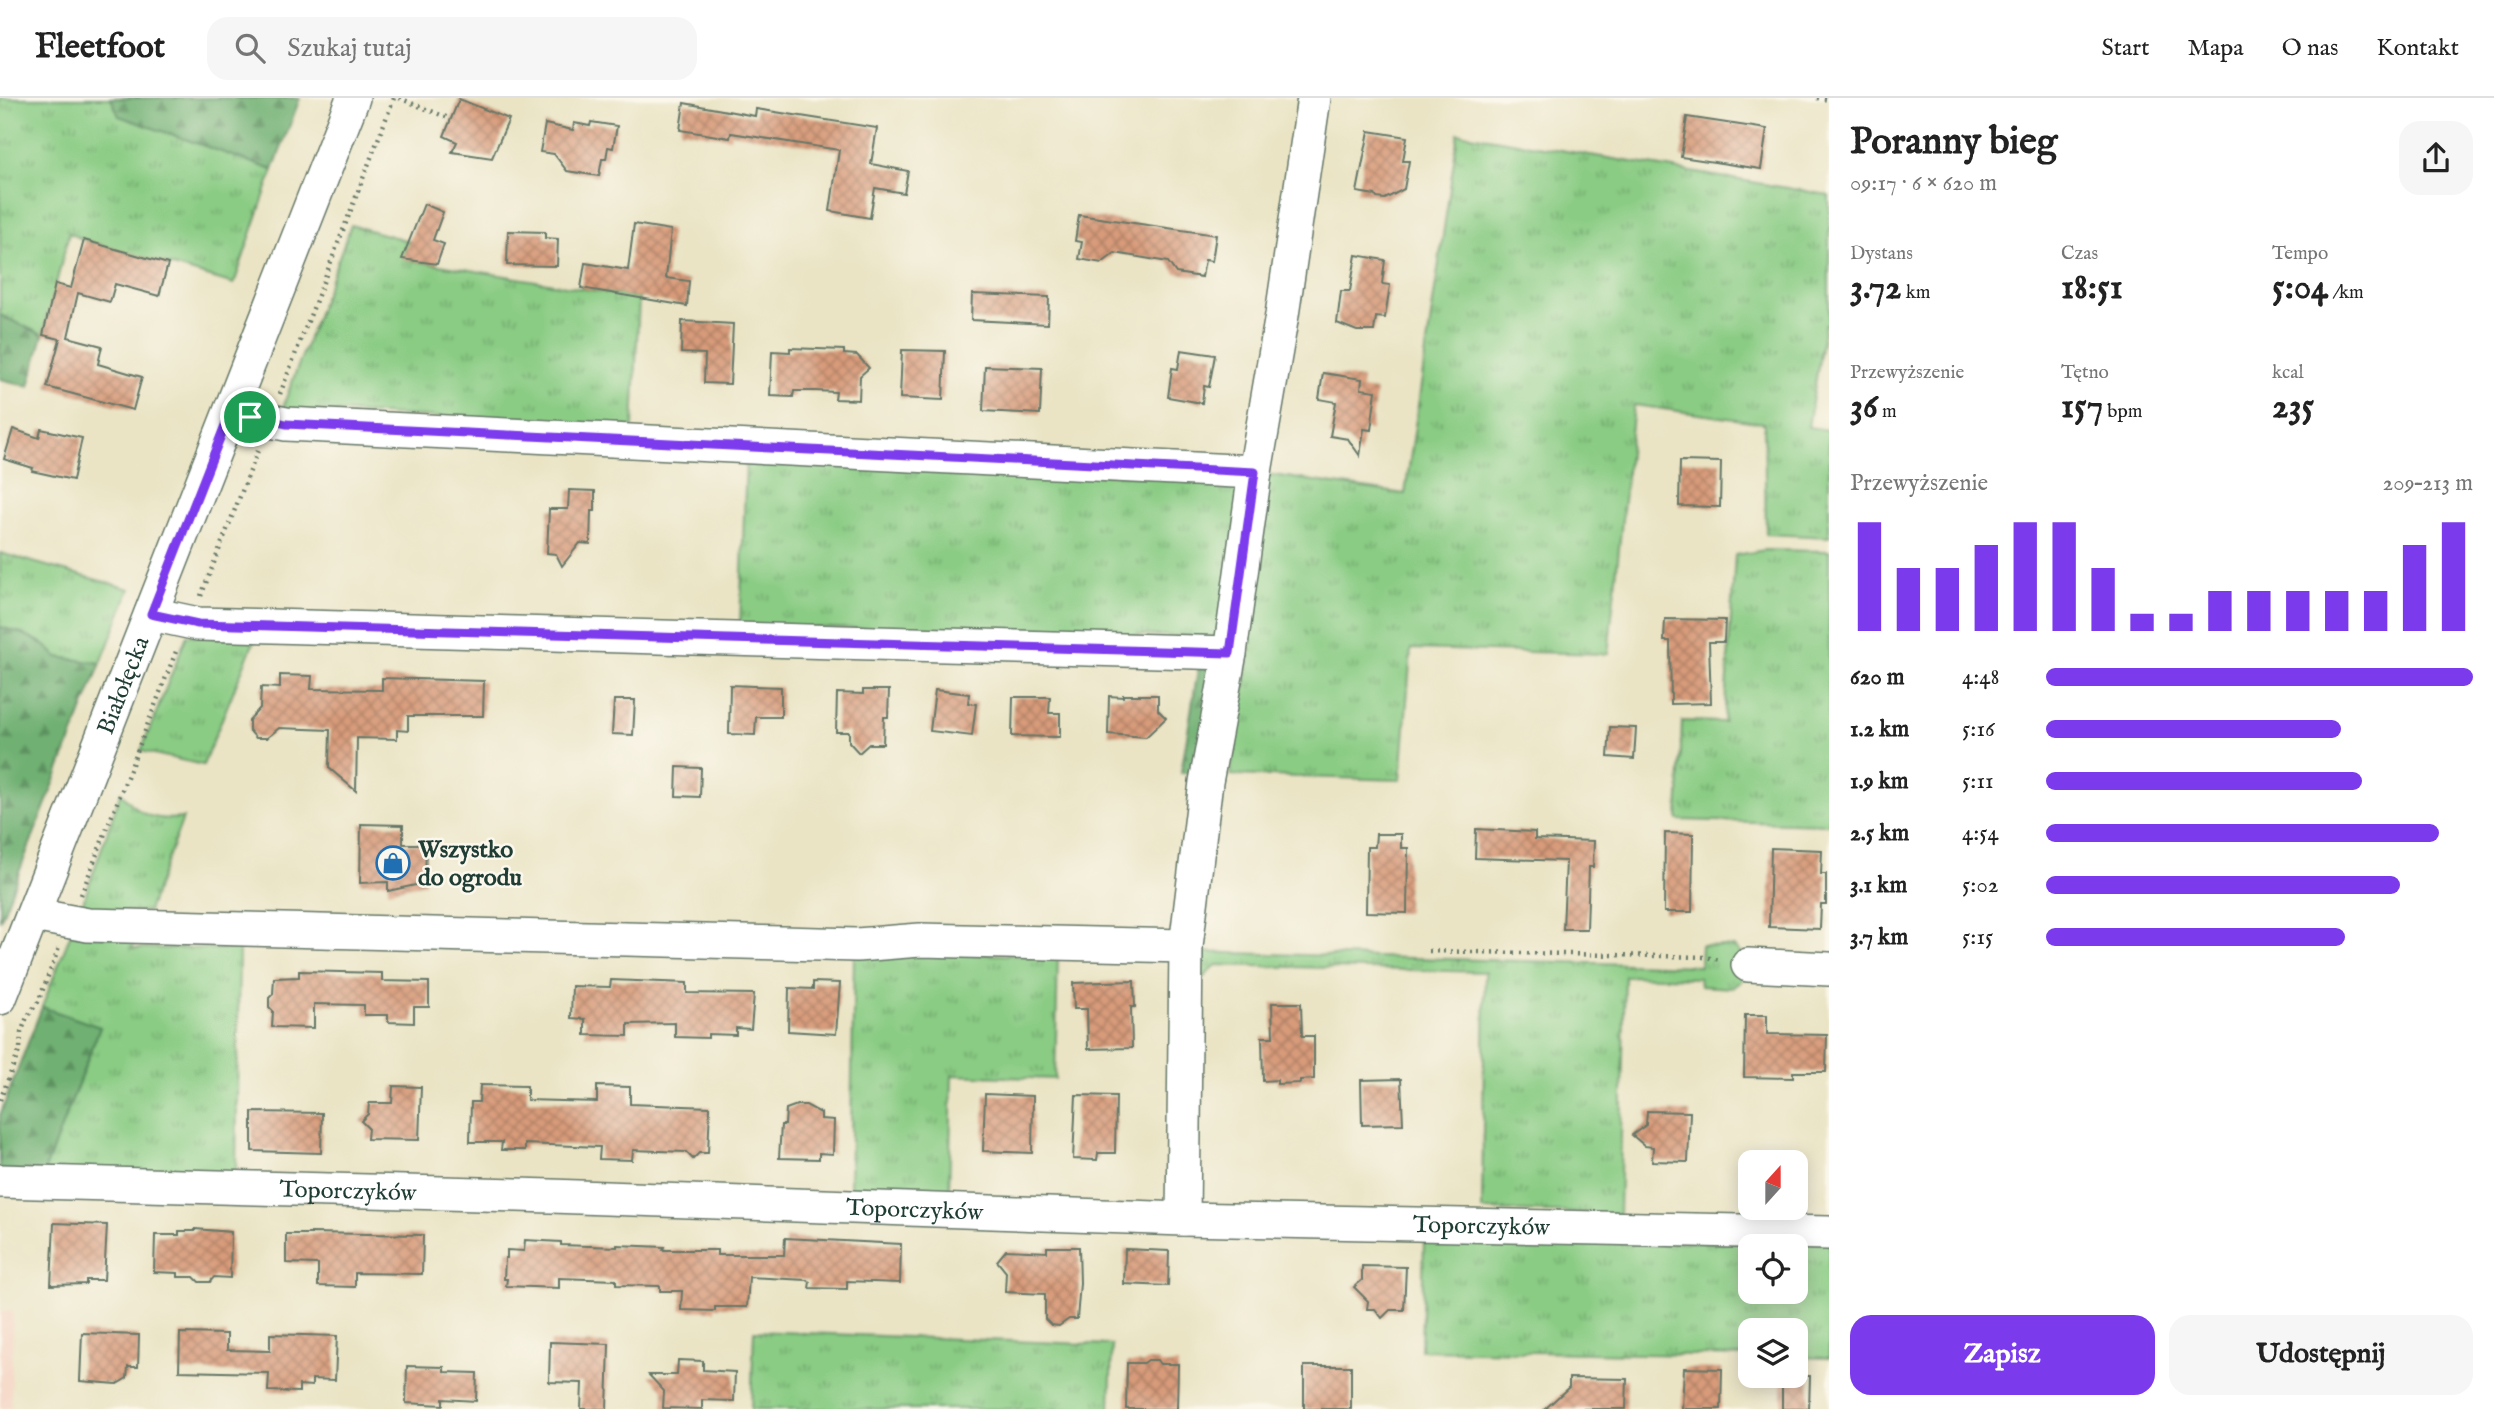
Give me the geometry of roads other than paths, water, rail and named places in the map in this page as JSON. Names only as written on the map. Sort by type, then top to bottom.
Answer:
[{"type":"street","name":"Białołęcka","points":[[0,998],[353,98]]},
{"type":"street","points":[[1183,1219],[1185,946],[1206,782],[1230,653],[1255,472],[1282,315],[1314,98]]},
{"type":"street","points":[[231,410],[269,422],[286,424],[1255,472]]},
{"type":"street","points":[[151,614],[189,622],[1230,653]]},
{"type":"street","points":[[33,915],[88,925],[856,944],[920,940],[1185,946]]},
{"type":"street","points":[[1748,965],[1829,969]]},
{"type":"street","name":"Toporczyków","points":[[0,1181],[537,1196],[1183,1219],[1829,1233]]},
{"type":"place","name":"Wszystko do ogrodu","points":[[393,863]]}]
